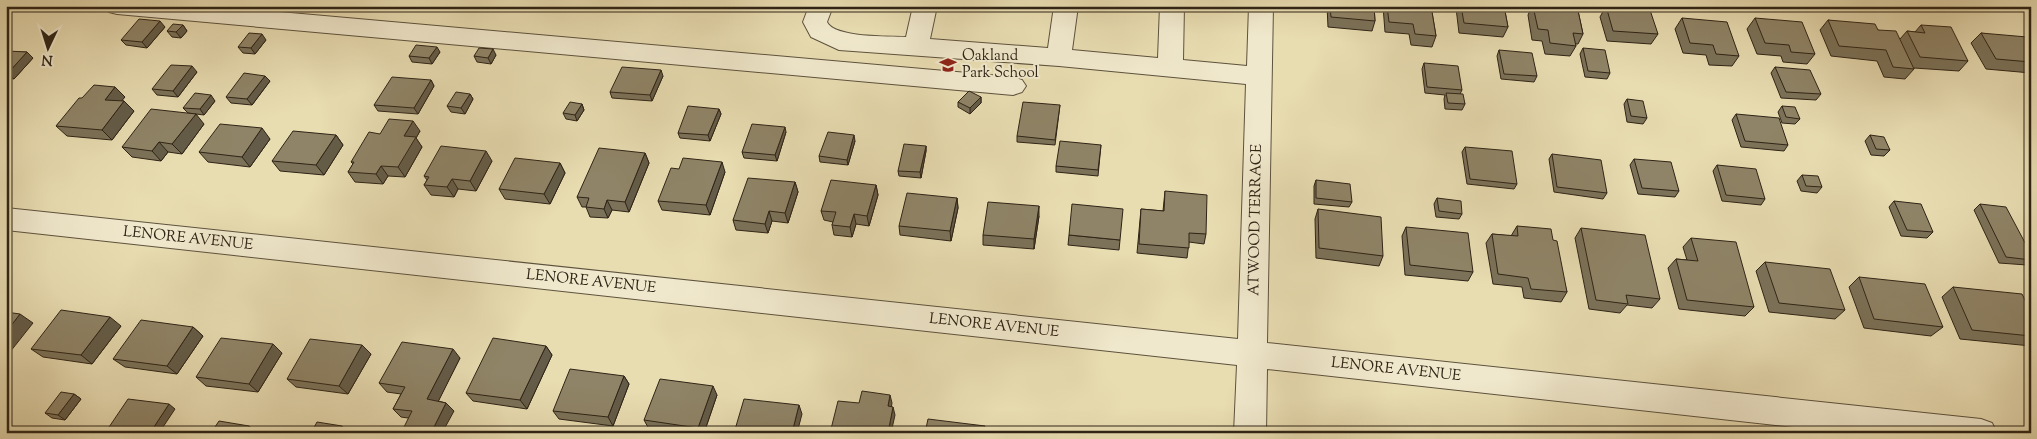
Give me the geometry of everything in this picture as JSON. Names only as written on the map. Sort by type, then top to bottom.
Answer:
[{"type":"street","points":[[117,6],[1014,86]]},
{"type":"street","points":[[821,6],[815,22],[819,31],[838,40],[1059,57],[1259,76]]},
{"type":"street","points":[[916,46],[925,6]]},
{"type":"street","points":[[1059,57],[1066,6]]},
{"type":"street","points":[[1170,68],[1172,6]]},
{"type":"street","name":"ATWOOD TERRACE","points":[[1250,433],[1260,6]]},
{"type":"street","name":"LENORE AVENUE","points":[[6,219],[1981,433]]},
{"type":"building","points":[[1330,6],[1374,6],[1375,21],[1331,17]]},
{"type":"building","points":[[1387,6],[1431,6],[1436,36],[1415,34],[1413,24],[1389,22]]},
{"type":"building","points":[[1461,6],[1504,6],[1508,27],[1464,23]]},
{"type":"building","points":[[1533,6],[1577,6],[1583,34],[1573,33],[1576,46],[1550,43],[1548,30],[1538,29]]},
{"type":"building","points":[[1606,6],[1650,10],[1658,34],[1613,31]]},
{"type":"building","points":[[1682,18],[1727,22],[1739,56],[1716,54],[1713,45],[1690,43]]},
{"type":"building","points":[[1755,18],[1802,22],[1815,54],[1791,52],[1789,45],[1765,43]]},
{"type":"building","points":[[139,19],[160,21],[142,42],[121,40]]},
{"type":"building","points":[[1828,20],[1875,24],[1878,30],[1896,31],[1914,69],[1893,67],[1886,50],[1839,46]]},
{"type":"building","points":[[173,24],[183,25],[176,32],[167,31]]},
{"type":"building","points":[[1921,25],[1951,27],[1968,61],[1920,57],[1907,31],[1925,33]]},
{"type":"building","points":[[249,33],[262,34],[251,48],[238,47]]},
{"type":"building","points":[[1981,33],[2027,37],[2031,42],[2031,62],[1996,59]]},
{"type":"building","points":[[416,45],[437,47],[429,58],[409,56]]},
{"type":"building","points":[[479,48],[493,49],[488,58],[474,56]]},
{"type":"building","points":[[1583,48],[1605,50],[1610,73],[1588,71]]},
{"type":"building","points":[[1499,50],[1532,53],[1537,76],[1504,74]]},
{"type":"building","points":[[7,51],[27,52],[6,73]]},
{"type":"building","points":[[1424,63],[1458,66],[1462,90],[1427,87]]},
{"type":"building","points":[[171,65],[192,66],[173,91],[152,89]]},
{"type":"building","points":[[622,67],[661,70],[650,95],[610,92]]},
{"type":"building","points":[[1775,67],[1810,70],[1821,94],[1786,92]]},
{"type":"building","points":[[244,73],[265,76],[247,99],[226,97]]},
{"type":"building","points":[[392,77],[431,80],[414,108],[374,105]]},
{"type":"building","points":[[94,85],[115,87],[105,100],[124,101],[102,130],[56,126],[79,98],[82,98]]},
{"type":"building","points":[[969,91],[981,97],[970,108],[958,102]]},
{"type":"building","points":[[456,92],[470,94],[461,108],[447,106]]},
{"type":"building","points":[[195,93],[211,95],[200,109],[183,108]]},
{"type":"building","points":[[1446,93],[1463,94],[1465,104],[1448,103]]},
{"type":"building","points":[[1627,99],[1643,101],[1647,118],[1631,116]]},
{"type":"building","points":[[570,102],[582,104],[575,115],[563,113]]},
{"type":"building","points":[[1023,102],[1060,105],[1055,140],[1017,136]]},
{"type":"building","points":[[688,106],[719,109],[708,135],[678,133]]},
{"type":"building","points":[[1782,106],[1795,107],[1800,119],[1786,117]]},
{"type":"building","points":[[151,109],[196,114],[172,144],[159,142],[152,151],[122,147]]},
{"type":"building","points":[[1736,114],[1779,118],[1788,145],[1745,141]]},
{"type":"building","points":[[389,119],[413,121],[404,136],[416,137],[398,167],[381,166],[376,174],[348,172],[354,162],[351,162],[369,132],[380,134]]},
{"type":"building","points":[[220,124],[262,128],[242,157],[199,152]]},
{"type":"building","points":[[752,124],[785,127],[775,155],[742,152]]},
{"type":"building","points":[[293,131],[336,135],[316,165],[272,161]]},
{"type":"building","points":[[828,132],[854,135],[847,160],[819,156]]},
{"type":"building","points":[[1870,135],[1884,137],[1890,150],[1876,149]]},
{"type":"building","points":[[1060,141],[1101,145],[1098,170],[1056,166]]},
{"type":"building","points":[[904,144],[926,146],[920,172],[898,171]]},
{"type":"building","points":[[441,146],[486,151],[470,181],[452,179],[447,187],[424,185],[429,177],[424,176]]},
{"type":"building","points":[[1465,147],[1512,151],[1517,184],[1470,179]]},
{"type":"building","points":[[599,148],[645,153],[625,202],[607,200],[604,209],[586,207],[589,198],[577,197]]},
{"type":"building","points":[[1552,154],[1601,160],[1607,193],[1557,187]]},
{"type":"building","points":[[515,158],[560,163],[544,194],[499,189]]},
{"type":"building","points":[[683,158],[722,162],[706,205],[658,201],[671,168],[679,169]]},
{"type":"building","points":[[1634,159],[1671,162],[1679,191],[1642,188]]},
{"type":"building","points":[[1717,165],[1756,169],[1765,199],[1726,195]]},
{"type":"building","points":[[1802,175],[1818,176],[1822,187],[1806,186]]},
{"type":"building","points":[[748,178],[795,182],[785,213],[769,211],[765,224],[733,220]]},
{"type":"building","points":[[831,180],[876,185],[867,216],[854,214],[850,227],[832,225],[836,212],[821,211]]},
{"type":"building","points":[[1316,180],[1350,184],[1352,202],[1316,198]]},
{"type":"building","points":[[1165,191],[1207,195],[1206,234],[1189,233],[1189,248],[1139,244],[1141,209],[1164,211]]},
{"type":"building","points":[[907,193],[957,198],[950,231],[899,226]]},
{"type":"building","points":[[1437,198],[1461,201],[1462,214],[1439,211]]},
{"type":"building","points":[[1894,201],[1921,204],[1933,232],[1907,230]]},
{"type":"building","points":[[988,202],[1039,206],[1034,239],[983,235]]},
{"type":"building","points":[[1072,204],[1123,209],[1120,240],[1069,235]]},
{"type":"building","points":[[1980,204],[2006,207],[2031,254],[2031,260],[2006,257]]},
{"type":"building","points":[[1318,209],[1381,217],[1383,256],[1319,248]]},
{"type":"building","points":[[1517,226],[1551,229],[1553,240],[1557,241],[1567,292],[1531,289],[1528,278],[1498,274],[1492,234],[1518,236]]},
{"type":"building","points":[[1406,227],[1468,233],[1473,272],[1410,265]]},
{"type":"building","points":[[1581,228],[1645,235],[1660,299],[1626,295],[1628,304],[1596,300]]},
{"type":"building","points":[[1691,238],[1736,242],[1754,307],[1687,300],[1676,259],[1698,261]]},
{"type":"building","points":[[1765,262],[1830,269],[1845,310],[1779,303]]},
{"type":"building","points":[[1859,277],[1925,284],[1943,327],[1874,319]]},
{"type":"building","points":[[1953,287],[2022,294],[2031,312],[2031,336],[1972,330]]},
{"type":"building","points":[[61,310],[110,317],[81,355],[31,349]]},
{"type":"building","points":[[6,312],[20,314],[6,332]]},
{"type":"building","points":[[141,320],[193,327],[167,366],[113,359]]},
{"type":"building","points":[[221,338],[273,344],[249,384],[196,377]]},
{"type":"building","points":[[493,338],[546,346],[520,400],[466,393]]},
{"type":"building","points":[[310,339],[362,345],[339,386],[287,379]]},
{"type":"building","points":[[402,342],[453,349],[427,399],[446,403],[431,433],[401,433],[412,411],[393,409],[405,387],[379,383]]},
{"type":"building","points":[[570,369],[624,376],[608,417],[553,411]]},
{"type":"building","points":[[660,379],[713,386],[698,428],[644,420]]},
{"type":"building","points":[[862,391],[890,395],[888,406],[893,407],[888,433],[830,433],[838,401],[859,403]]},
{"type":"building","points":[[61,392],[74,394],[58,415],[45,413]]},
{"type":"building","points":[[128,399],[169,404],[150,433],[105,433]]},
{"type":"building","points":[[744,399],[799,405],[792,433],[734,433]]},
{"type":"building","points":[[928,419],[985,426],[983,433],[925,433]]},
{"type":"building","points":[[219,421],[249,426],[244,433],[211,433]]},
{"type":"building","points":[[317,422],[342,426],[338,433],[311,433]]},
{"type":"building","points":[[1023,429],[1055,433],[1022,433]]},
{"type":"place","name":"Oakland Park School","points":[[948,65]]}]
